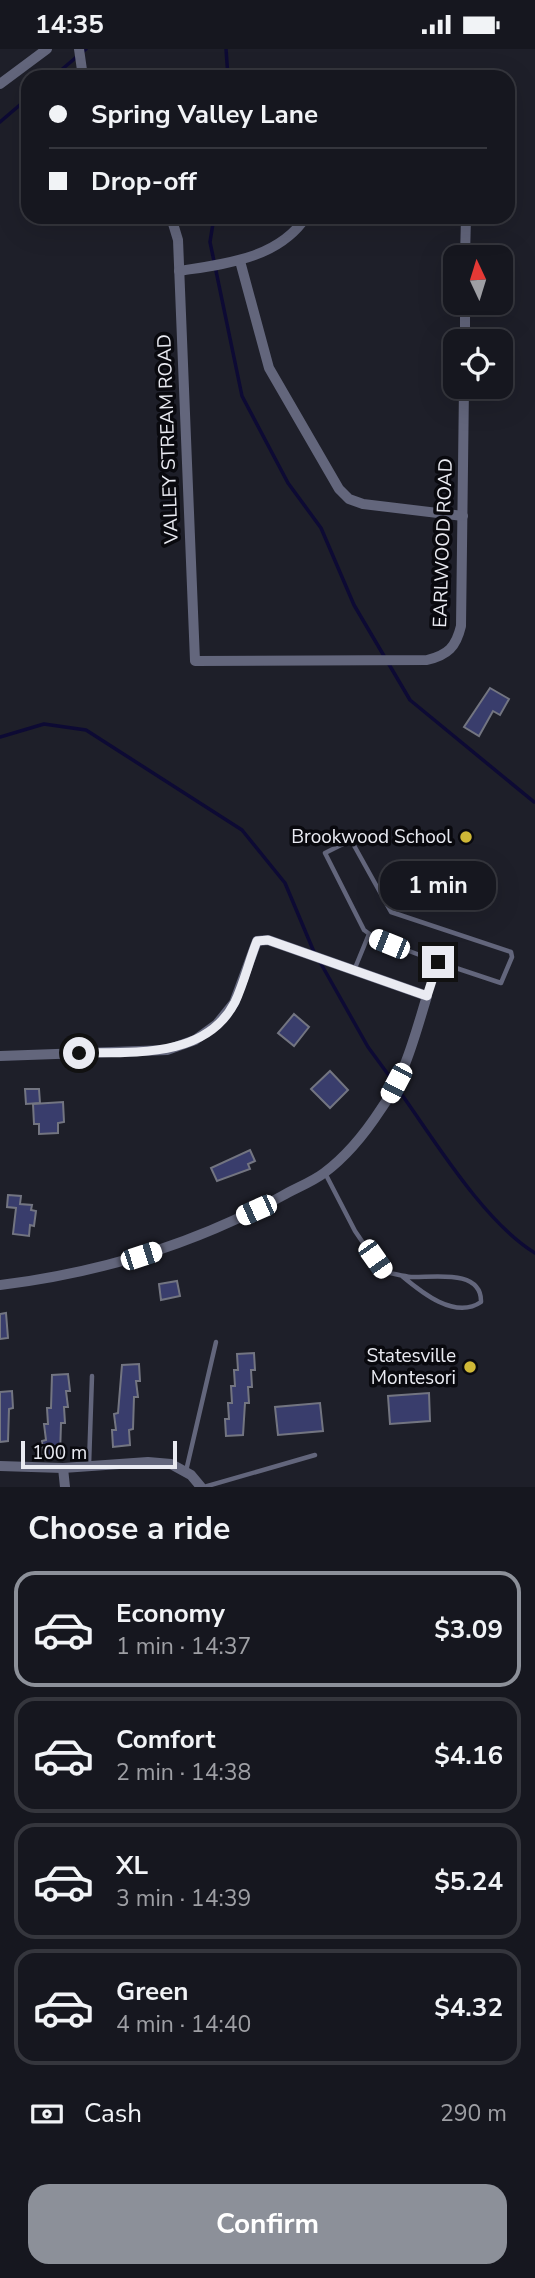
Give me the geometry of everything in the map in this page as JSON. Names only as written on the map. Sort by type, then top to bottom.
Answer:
[{"type":"street","points":[[0,84],[47,49]]},
{"type":"street","points":[[79,49],[82,70]]},
{"type":"street","name":"VALLEY STREAM ROAD","points":[[173,224],[178,240],[195,660]]},
{"type":"street","points":[[178,271],[240,261],[272,247],[301,224]]},
{"type":"street","points":[[466,224],[466,245]]},
{"type":"street","points":[[240,261],[270,368],[339,489],[349,499],[363,504],[463,516]]},
{"type":"street","name":"EARLWOOD ROAD","points":[[195,660],[427,660],[444,656],[457,643],[461,626],[464,399]]},
{"type":"street","points":[[0,1056],[167,1050],[195,1040],[217,1024],[234,1003],[257,941],[268,940],[427,996],[404,1068],[383,1108],[355,1144],[325,1173],[256,1210],[188,1240],[117,1263],[44,1279],[0,1285]]},
{"type":"street","points":[[0,1466],[63,1468],[148,1462],[171,1464],[186,1472],[202,1487]]},
{"type":"street","points":[[63,1468],[65,1487]]},
{"type":"lane","points":[[351,840],[391,912],[511,952],[512,957],[501,983],[438,962],[364,930],[325,853],[351,840]]},
{"type":"lane","points":[[354,971],[369,934]]},
{"type":"lane","points":[[427,996],[438,962]]},
{"type":"lane","points":[[325,1173],[350,1221],[383,1272],[402,1276],[444,1275],[463,1279],[476,1288],[481,1302],[471,1307],[432,1300],[402,1276]]},
{"type":"lane","points":[[186,1472],[216,1342]]},
{"type":"lane","points":[[89,1466],[92,1376]]},
{"type":"lane","points":[[202,1487],[314,1455]]},
{"type":"building","points":[[490,688],[509,699],[500,715],[493,711],[479,736],[464,727]]},
{"type":"building","points":[[294,1014],[309,1027],[294,1046],[278,1033]]},
{"type":"building","points":[[330,1071],[348,1090],[330,1108],[311,1089]]},
{"type":"building","points":[[25,1089],[39,1089],[40,1103],[26,1104]]},
{"type":"building","points":[[63,1102],[64,1122],[58,1123],[58,1133],[39,1134],[39,1124],[34,1124],[33,1104]]},
{"type":"building","points":[[250,1150],[255,1161],[248,1164],[250,1169],[217,1181],[211,1168]]},
{"type":"building","points":[[8,1195],[21,1196],[20,1204],[32,1205],[31,1210],[36,1211],[34,1226],[30,1225],[29,1236],[13,1234],[16,1208],[7,1207]]},
{"type":"building","points":[[177,1281],[180,1296],[161,1300],[159,1284]]},
{"type":"building","points":[[6,1313],[8,1338],[0,1339],[0,1314]]},
{"type":"building","points":[[254,1353],[255,1370],[251,1370],[252,1387],[248,1387],[249,1403],[245,1403],[243,1435],[226,1436],[225,1419],[229,1419],[228,1403],[232,1403],[231,1386],[235,1386],[234,1370],[238,1370],[237,1354]]},
{"type":"building","points":[[139,1364],[140,1381],[136,1381],[138,1397],[134,1397],[133,1429],[129,1430],[130,1445],[113,1447],[112,1430],[116,1430],[114,1414],[118,1413],[122,1365]]},
{"type":"building","points":[[68,1374],[70,1391],[66,1391],[68,1407],[64,1407],[65,1423],[61,1423],[60,1456],[43,1457],[42,1441],[46,1440],[44,1424],[48,1424],[47,1408],[51,1408],[52,1375]]},
{"type":"building","points":[[12,1391],[13,1408],[9,1409],[8,1441],[0,1442],[0,1392]]},
{"type":"building","points":[[429,1393],[430,1421],[390,1424],[388,1396]]},
{"type":"building","points":[[320,1403],[323,1431],[278,1435],[275,1407]]},
{"type":"waterway","points":[[61,70],[86,49]]},
{"type":"waterway","points":[[226,49],[228,70]]},
{"type":"waterway","points":[[0,122],[21,104]]},
{"type":"waterway","points":[[213,224],[210,242],[242,396],[288,483],[321,528],[354,605],[410,700],[534,802]]},
{"type":"waterway","points":[[0,737],[44,724],[86,730],[242,830],[285,883],[314,952]]},
{"type":"waterway","points":[[320,962],[368,1047],[390,1077]]},
{"type":"waterway","points":[[400,1092],[479,1201],[497,1222],[535,1253]]},
{"type":"place","name":"Brookwood School","points":[[466,837]]},
{"type":"place","name":"Statesville Montesori","points":[[470,1367]]},
{"type":"route","points":[[79,1053],[167,1050],[195,1040],[217,1024],[234,1003],[257,941],[268,940],[427,996],[438,962]]}]
